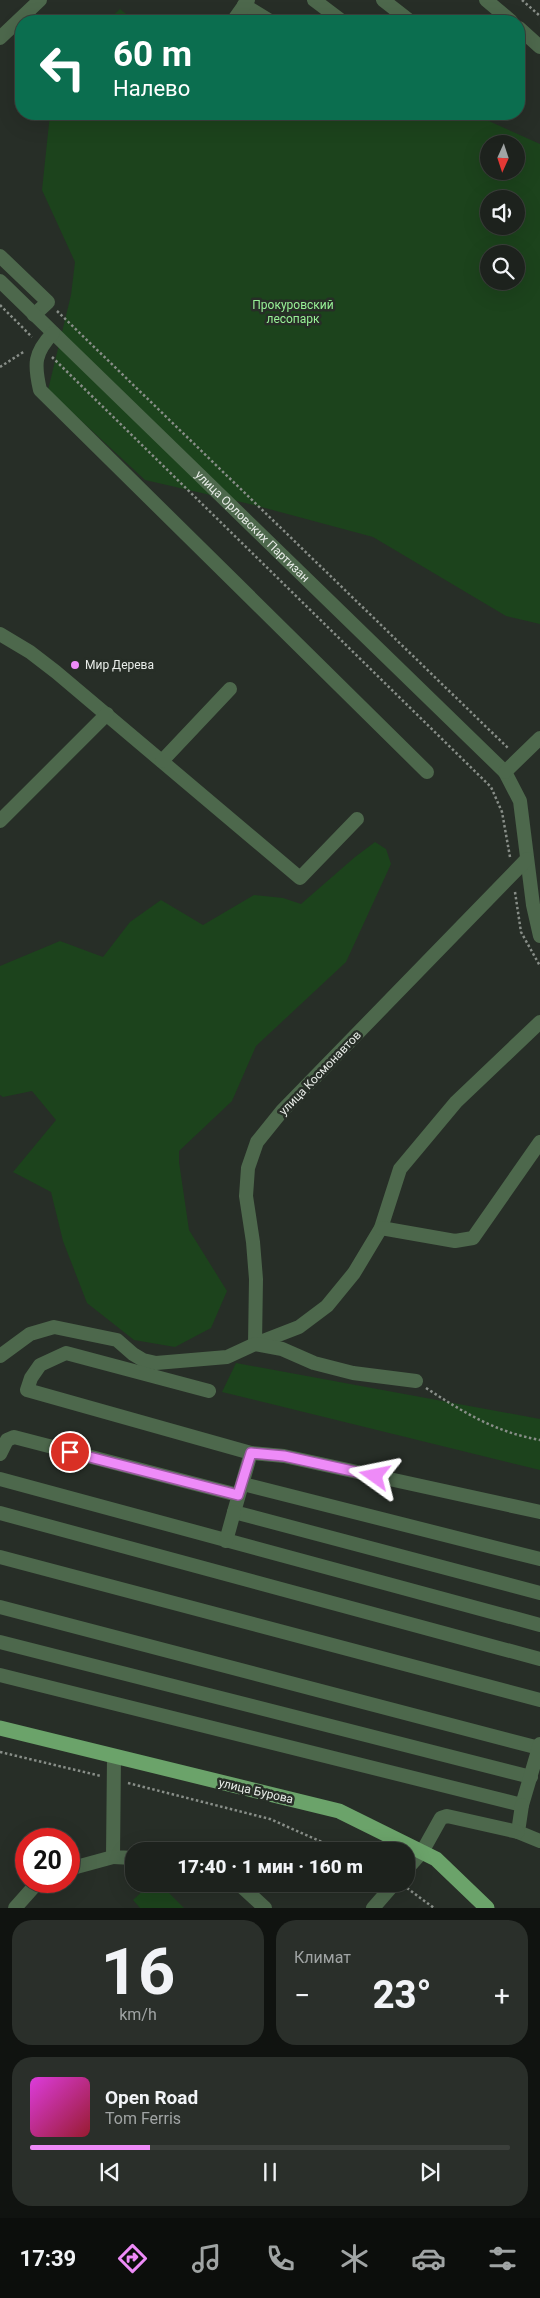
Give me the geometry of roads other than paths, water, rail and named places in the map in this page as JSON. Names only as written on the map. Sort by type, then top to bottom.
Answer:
[{"type":"main road","name":"улица Бурова","points":[[0,1728],[340,1811],[436,1860],[487,1908]]},
{"type":"street","points":[[24,15],[40,0]]},
{"type":"street","points":[[314,0],[334,15]]},
{"type":"street","points":[[383,0],[402,15]]},
{"type":"street","points":[[237,15],[246,2],[262,15]]},
{"type":"street","points":[[492,2],[504,15]]},
{"type":"street","points":[[0,38],[15,24]]},
{"type":"street","points":[[525,33],[540,46]]},
{"type":"street","points":[[0,256],[48,302],[34,315]]},
{"type":"street","name":"улица Орловских Партизан","points":[[0,281],[505,772],[520,801],[533,905],[540,936]]},
{"type":"street","points":[[53,334],[40,346],[36,369],[40,390],[426,772]]},
{"type":"street","points":[[0,634],[30,652],[107,714],[300,878],[357,819]]},
{"type":"street","points":[[162,761],[230,689]]},
{"type":"street","points":[[0,821],[107,714]]},
{"type":"street","points":[[505,772],[540,738]]},
{"type":"street","name":"улица Космонавтов","points":[[255,1344],[254,1251],[246,1196],[248,1168],[257,1142],[282,1111],[527,859]]},
{"type":"street","points":[[0,1356],[30,1334],[54,1327],[117,1340],[143,1360],[156,1363],[227,1356],[299,1327],[327,1306],[354,1273],[381,1228],[400,1169],[456,1102],[540,1022]]},
{"type":"street","points":[[381,1228],[455,1241],[473,1238],[540,1142]]},
{"type":"street","points":[[255,1344],[282,1349],[314,1363],[353,1373],[416,1382]]},
{"type":"street","points":[[209,1392],[66,1353],[40,1365],[31,1378],[27,1390],[251,1453],[284,1456],[540,1512]]},
{"type":"street","points":[[0,1454],[7,1440],[14,1437],[540,1559]]},
{"type":"street","points":[[226,1541],[251,1453]]},
{"type":"street","points":[[0,1479],[540,1625]]},
{"type":"street","points":[[234,1512],[540,1593]]},
{"type":"street","points":[[0,1513],[540,1659]]},
{"type":"street","points":[[0,1557],[540,1700]]},
{"type":"street","points":[[0,1607],[539,1746],[522,1805],[518,1832]]},
{"type":"street","points":[[0,1642],[530,1777]]},
{"type":"street","points":[[0,1675],[522,1805]]},
{"type":"street","points":[[113,1857],[114,1757]]},
{"type":"street","points":[[415,1860],[422,1852],[440,1818],[447,1816],[518,1832],[540,1841]]},
{"type":"street","points":[[80,1866],[113,1857],[125,1858]]},
{"type":"street","points":[[248,1892],[266,1908]]},
{"type":"street","points":[[373,1908],[387,1892]]},
{"type":"street","points":[[15,1908],[28,1893]]},
{"type":"place","name":"Мир Дерева","points":[[75,665]]},
{"type":"park label","name":"Прокуровский лесопарк","points":[[293,312]]}]
